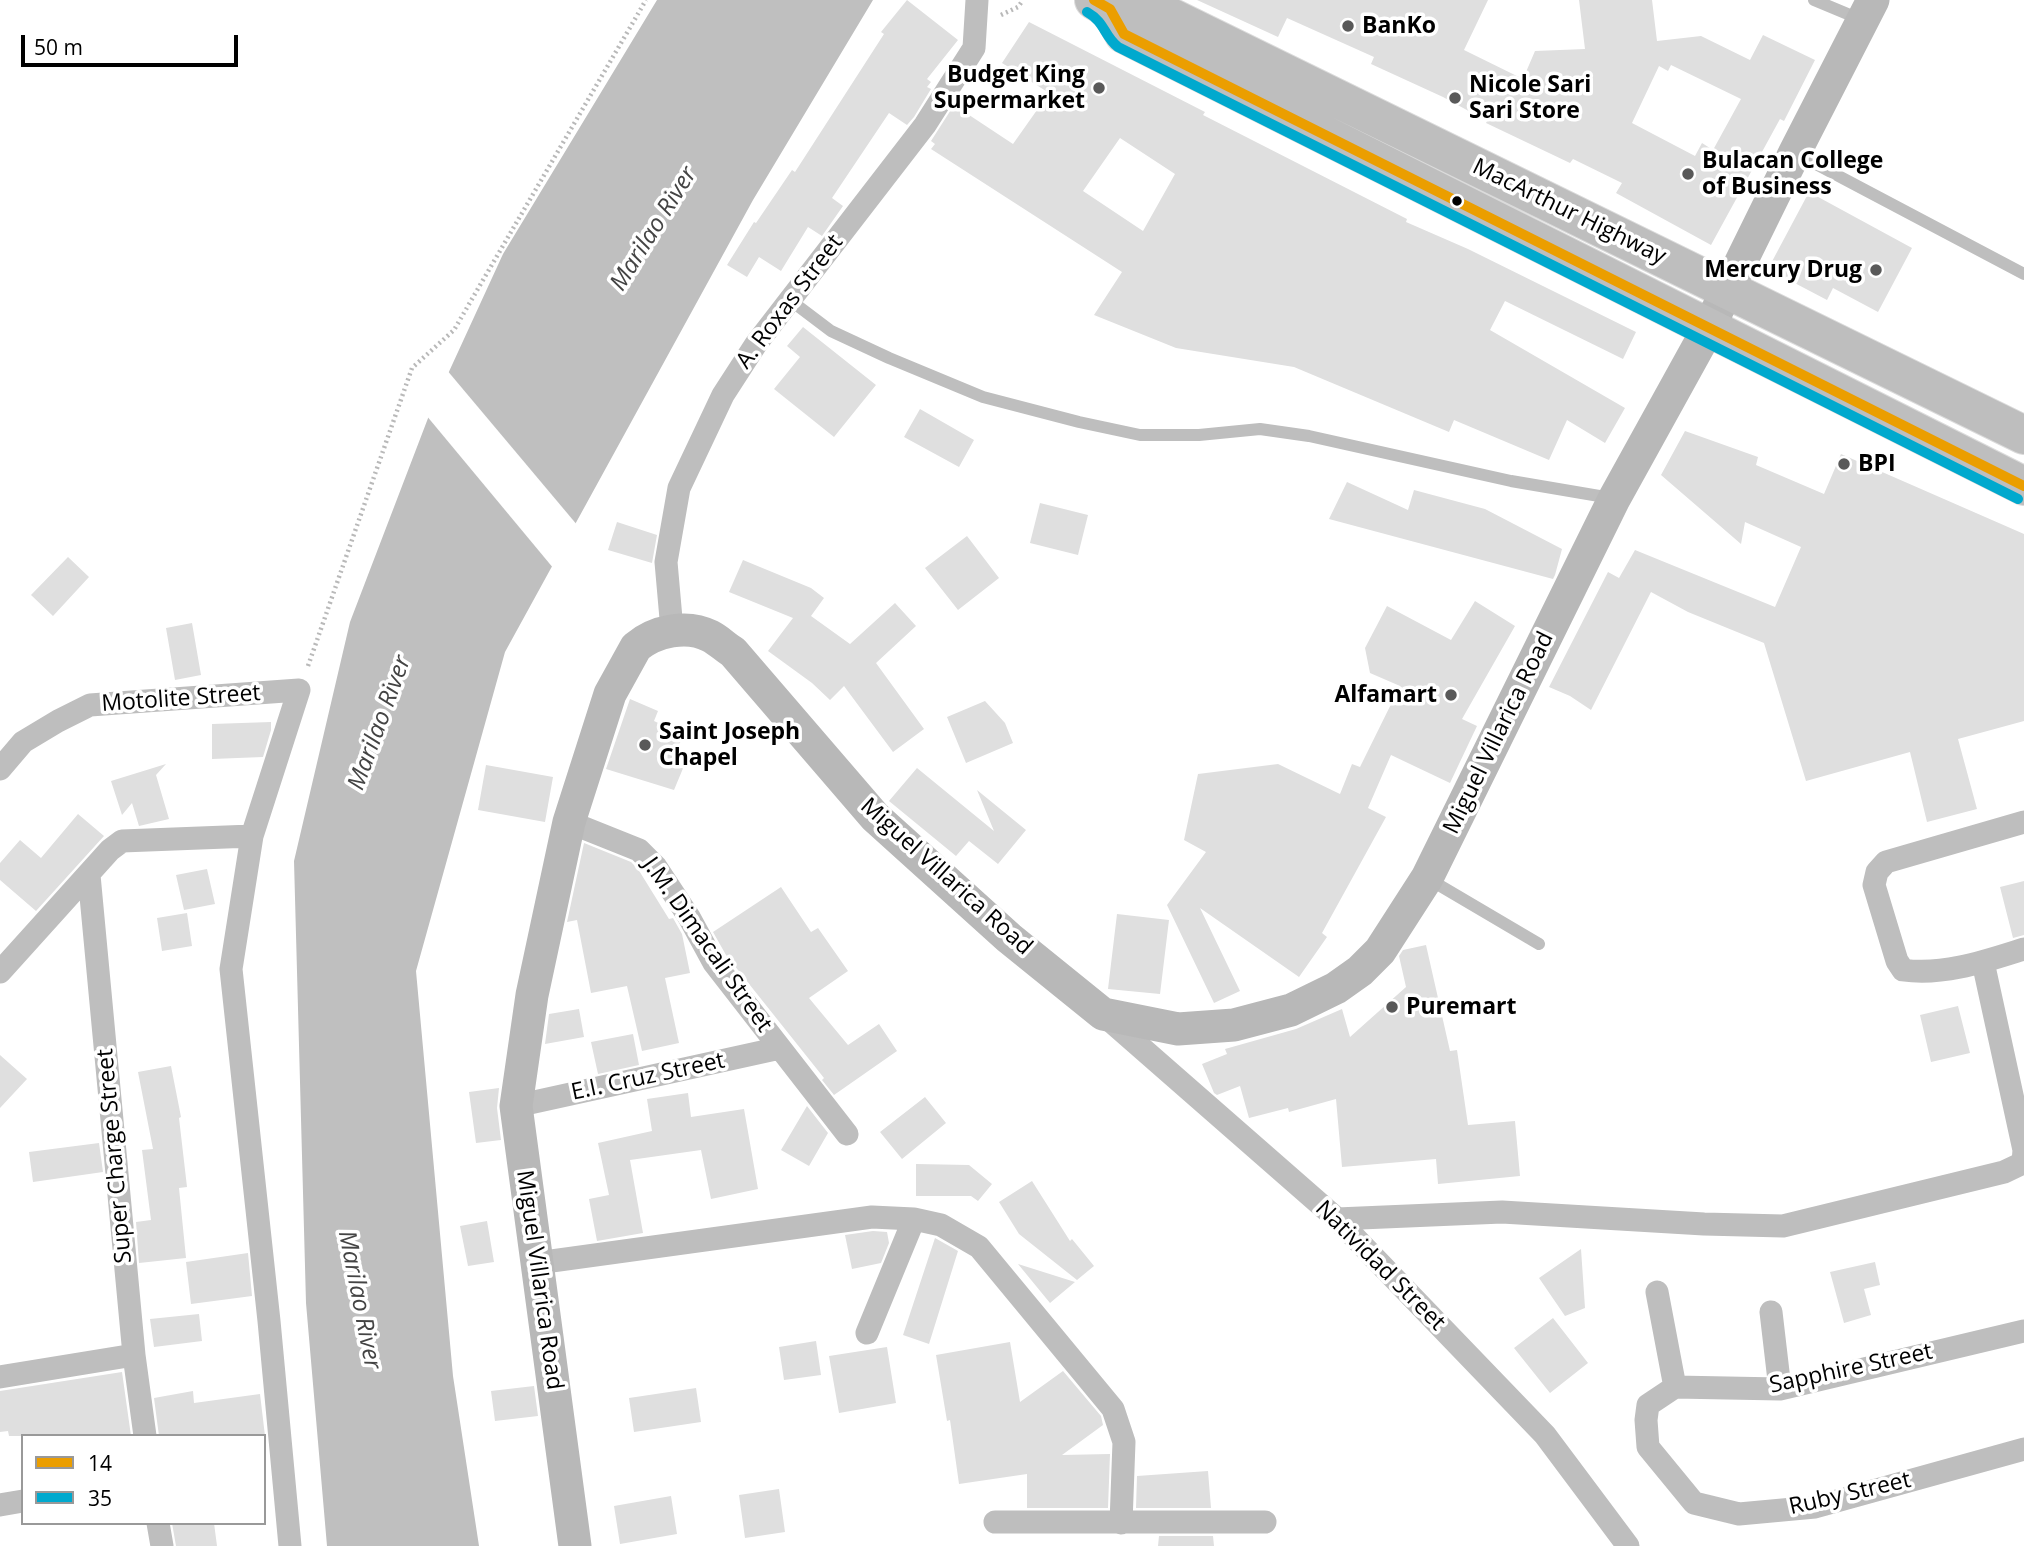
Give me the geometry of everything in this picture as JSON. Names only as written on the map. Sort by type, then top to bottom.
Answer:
[{"type":"highway","name":"MacArthur Highway","points":[[1102,4],[1144,4],[2024,435]]},
{"type":"highway","name":"MacArthur Highway","points":[[1102,4],[1124,34],[2024,486]]},
{"type":"main road","name":"Miguel Villarica Road","points":[[575,1546],[516,1106],[532,995],[569,822],[610,694],[636,647],[643,641],[672,630],[709,635],[733,652],[875,817],[1009,938],[1103,1014],[1178,1029],[1234,1025],[1291,1010],[1336,988],[1360,971],[1380,951],[1427,878],[1614,499],[1708,329],[1868,10]]},
{"type":"street","name":"A. Roxas Street","points":[[672,630],[666,562],[679,488],[723,395],[756,344],[925,125],[974,48],[977,0]]},
{"type":"street","name":"Motolite Street","points":[[0,769],[23,742],[58,720],[90,705],[299,690]]},
{"type":"street","points":[[290,1546],[231,969],[252,836],[299,690]]},
{"type":"street","name":"J.M. Dimacali Street","points":[[569,822],[639,850],[656,867],[689,917],[714,963],[847,1134]]},
{"type":"street","points":[[2024,822],[1886,862],[1877,872],[1874,885],[1897,961],[1903,970],[1932,971],[1983,961],[2024,949]]},
{"type":"street","points":[[0,972],[110,850],[122,841],[252,836]]},
{"type":"street","name":"Super Charge Street","points":[[89,875],[134,1355],[145,1434]]},
{"type":"street","points":[[1337,1219],[1502,1212],[1783,1226],[2004,1172],[2022,1163],[2024,1150],[1983,961]]},
{"type":"street","name":"Natividad Street","points":[[1103,1014],[1337,1219],[1545,1435],[1628,1546]]},
{"type":"street","name":"E.I. Cruz Street","points":[[516,1106],[780,1048]]},
{"type":"street","points":[[537,1263],[872,1217],[914,1219],[941,1225],[978,1247],[1113,1409],[1124,1442],[1121,1523]]},
{"type":"street","points":[[867,1333],[914,1219]]},
{"type":"street","points":[[1657,1292],[1675,1387]]},
{"type":"street","points":[[1771,1312],[1780,1388]]},
{"type":"street","name":"Sapphire Street","points":[[1675,1387],[1780,1388],[2024,1331]]},
{"type":"street","points":[[0,1377],[134,1355]]},
{"type":"street","name":"Ruby Street","points":[[1675,1387],[1648,1405],[1648,1447],[1694,1503],[1739,1514],[1815,1507],[2024,1448]]},
{"type":"street","points":[[0,1505],[21,1502]]},
{"type":"street","points":[[995,1522],[1265,1522]]},
{"type":"street","points":[[158,1525],[162,1546]]},
{"type":"lane","points":[[1814,0],[1868,10]]},
{"type":"lane","points":[[1795,152],[2024,274]]},
{"type":"lane","points":[[790,300],[831,331],[889,358],[983,397],[1079,422],[1140,435],[1199,435],[1259,429],[1309,436],[1511,481],[1614,499]]},
{"type":"lane","points":[[1427,878],[1539,944]]},
{"type":"path","points":[[299,690],[412,368],[454,330],[646,0]]},
{"type":"path","points":[[1006,14],[1018,7],[1023,0]]},
{"type":"water","name":"Marilao River","points":[[657,0],[873,0],[753,200],[505,652],[416,971],[453,1376],[479,1546],[327,1546],[306,1303],[294,861],[350,622],[430,413],[503,254]]},
{"type":"pier","points":[[446,369],[578,526],[554,569],[426,415]]},
{"type":"building","points":[[907,0],[958,40],[927,79],[931,82],[927,87],[931,89],[914,117],[907,125],[889,113],[832,198],[843,206],[822,236],[808,227],[781,271],[759,257],[747,277],[727,265],[792,170],[795,172],[884,34],[881,32]]},
{"type":"building","points":[[1197,0],[1488,0],[1464,50],[1523,79],[1535,51],[1585,49],[1579,0],[1652,0],[1657,41],[1701,36],[1750,60],[1763,35],[1815,60],[1784,121],[1780,119],[1711,245],[1616,193],[1622,183],[1573,159],[1570,163],[1486,123],[1487,121],[1443,97],[1371,64],[1374,57],[1287,18],[1278,37]],"holes":[[[1671,65],[1741,99],[1713,150],[1702,143],[1695,156],[1632,123],[1659,66],[1668,71]]]},
{"type":"building","points":[[1029,22],[1407,219],[1406,222],[1468,249],[1636,332],[1623,359],[1505,301],[1490,330],[1625,408],[1605,443],[1567,420],[1549,460],[1454,420],[1449,432],[1294,367],[1176,348],[1094,315],[1122,272],[931,149],[935,144],[931,141],[954,105],[1013,144],[1049,93],[1002,63]],"holes":[[[1120,138],[1175,174],[1143,231],[1083,191]]]},
{"type":"building","points":[[1809,192],[1912,248],[1878,312],[1833,288],[1827,300],[1768,269]]},
{"type":"building","points":[[803,327],[876,385],[834,437],[774,389],[800,357],[787,346]]},
{"type":"building","points":[[920,409],[974,440],[959,467],[904,437]]},
{"type":"building","points":[[1685,431],[1758,457],[1756,465],[1824,494],[1841,454],[2024,534],[2024,721],[1958,739],[1977,809],[1927,822],[1910,752],[1806,781],[1764,643],[1688,612],[1651,592],[1591,710],[1570,696],[1549,687],[1608,572],[1619,578],[1635,550],[1775,607],[1801,547],[1745,522],[1741,544],[1661,475]]},
{"type":"building","points":[[1347,482],[1408,510],[1414,490],[1485,509],[1562,549],[1555,575],[1553,579],[1329,519]]},
{"type":"building","points":[[1040,503],[1088,515],[1078,555],[1030,543]]},
{"type":"building","points":[[617,522],[657,535],[652,563],[608,550]]},
{"type":"building","points":[[967,536],[999,578],[958,610],[925,568]]},
{"type":"building","points":[[68,557],[89,577],[53,616],[31,595]]},
{"type":"building","points":[[743,560],[811,588],[824,598],[811,616],[850,644],[895,603],[916,626],[876,663],[924,729],[893,752],[844,686],[830,700],[812,683],[768,651],[793,618],[729,592]]},
{"type":"building","points":[[1475,601],[1515,626],[1462,719],[1477,726],[1450,783],[1391,755],[1368,808],[1386,817],[1322,933],[1327,937],[1299,977],[1200,908],[1240,991],[1214,1003],[1167,905],[1206,852],[1184,840],[1198,774],[1278,764],[1340,794],[1352,764],[1360,767],[1400,686],[1370,673],[1365,648],[1387,606],[1451,640]]},
{"type":"building","points":[[192,623],[201,675],[175,680],[166,628]]},
{"type":"building","name":"Saint Joseph Chapel","points":[[630,699],[658,711],[654,721],[673,730],[670,736],[681,741],[677,748],[689,754],[674,790],[606,769]]},
{"type":"building","points":[[985,701],[1005,723],[1013,743],[966,763],[947,717]]},
{"type":"building","points":[[271,722],[263,757],[212,759],[212,724]]},
{"type":"building","points":[[166,764],[156,775],[169,819],[139,826],[132,803],[122,815],[111,781]]},
{"type":"building","points":[[486,765],[553,777],[545,822],[478,810]]},
{"type":"building","points":[[917,768],[994,831],[977,790],[1026,830],[998,864],[969,841],[956,856],[889,801]]},
{"type":"building","points":[[78,814],[104,836],[36,911],[0,880],[0,863],[20,840],[41,858]]},
{"type":"building","points":[[584,843],[631,862],[682,934],[690,973],[665,978],[679,1043],[642,1051],[627,986],[591,993],[577,920],[567,922]]},
{"type":"building","points":[[207,869],[215,904],[184,910],[176,875]]},
{"type":"building","points":[[2024,881],[2024,935],[2013,938],[2000,887]]},
{"type":"building","points":[[781,887],[811,932],[818,928],[848,971],[809,998],[848,1045],[879,1024],[897,1051],[834,1095],[822,1080],[824,1078],[726,955],[713,932]]},
{"type":"building","points":[[187,913],[192,946],[162,951],[157,918]]},
{"type":"building","points":[[1117,914],[1169,920],[1160,994],[1108,989]]},
{"type":"building","points":[[1426,945],[1450,1051],[1457,1050],[1468,1125],[1515,1121],[1520,1176],[1438,1184],[1436,1159],[1342,1167],[1336,1099],[1289,1112],[1288,1108],[1249,1118],[1240,1086],[1217,1095],[1214,1093],[1202,1064],[1227,1054],[1225,1049],[1296,1029],[1342,1009],[1350,1037],[1406,987],[1399,956],[1403,950]]},
{"type":"building","points":[[1958,1006],[1970,1053],[1931,1062],[1920,1015]]},
{"type":"building","points":[[579,1009],[584,1037],[545,1044],[549,1014]]},
{"type":"building","points":[[633,1034],[639,1065],[598,1074],[591,1042]]},
{"type":"building","points":[[0,1055],[27,1079],[0,1108]]},
{"type":"building","points":[[171,1066],[181,1117],[187,1187],[179,1188],[186,1258],[139,1263],[136,1222],[151,1220],[142,1150],[153,1149],[138,1072]]},
{"type":"building","points":[[499,1088],[497,1108],[501,1140],[476,1143],[469,1092]]},
{"type":"building","points":[[688,1093],[691,1117],[744,1109],[758,1189],[711,1199],[701,1150],[630,1160],[643,1233],[597,1241],[589,1199],[609,1195],[598,1143],[652,1131],[647,1099]]},
{"type":"building","points":[[925,1097],[946,1123],[902,1159],[880,1132]]},
{"type":"building","points":[[807,1106],[828,1133],[809,1166],[781,1150]]},
{"type":"building","points":[[99,1143],[103,1172],[33,1182],[29,1152]]},
{"type":"building","points":[[916,1164],[969,1165],[992,1184],[978,1201],[971,1196],[916,1196]]},
{"type":"building","points":[[1032,1181],[1070,1241],[1072,1239],[1094,1266],[1077,1280],[1019,1234],[999,1202]]},
{"type":"building","points":[[487,1221],[494,1262],[468,1266],[460,1226]]},
{"type":"building","points":[[887,1232],[889,1243],[881,1263],[852,1269],[845,1235]]},
{"type":"building","points":[[935,1238],[958,1251],[929,1344],[903,1335]]},
{"type":"building","points":[[1581,1249],[1585,1308],[1565,1316],[1539,1278]]},
{"type":"building","points":[[248,1253],[252,1296],[191,1304],[186,1262]]},
{"type":"building","points":[[1875,1262],[1880,1285],[1864,1289],[1871,1315],[1844,1323],[1830,1272]]},
{"type":"building","points":[[1018,1264],[1075,1282],[1050,1303]]},
{"type":"building","points":[[199,1314],[202,1341],[154,1347],[150,1319]]},
{"type":"building","points":[[1553,1318],[1588,1363],[1550,1393],[1514,1348]]},
{"type":"building","points":[[816,1341],[821,1375],[784,1380],[779,1347]]},
{"type":"building","points":[[1010,1342],[1020,1402],[1063,1371],[1101,1416],[1103,1425],[1062,1455],[1110,1454],[1108,1508],[1027,1508],[1027,1474],[959,1484],[950,1420],[947,1421],[936,1355]]},
{"type":"building","points":[[887,1347],[896,1403],[839,1413],[829,1356]]},
{"type":"building","points":[[122,1372],[131,1434],[9,1436],[8,1431],[0,1432],[0,1391]]},
{"type":"building","points":[[534,1386],[538,1416],[495,1421],[491,1391]]},
{"type":"building","points":[[696,1388],[701,1422],[634,1432],[629,1398]]},
{"type":"building","points":[[193,1391],[194,1403],[260,1394],[265,1434],[159,1434],[154,1398]]},
{"type":"building","points":[[1208,1471],[1211,1508],[1136,1508],[1137,1476]]},
{"type":"building","points":[[779,1489],[785,1532],[745,1538],[739,1495]]},
{"type":"building","points":[[671,1496],[677,1534],[620,1544],[614,1506]]},
{"type":"building","points":[[172,1525],[214,1525],[217,1546],[176,1546]]},
{"type":"building","points":[[1159,1536],[1213,1536],[1214,1546],[1158,1546]]},
{"type":"transit line","name":"14","points":[[1094,0],[1110,9],[1124,34],[2024,486]]},
{"type":"transit line","name":"35","points":[[1087,12],[1098,20],[1118,47],[2018,499]]},
{"type":"place","name":"BanKo","points":[[1348,26]]},
{"type":"place","name":"Budget King Supermarket","points":[[1099,88]]},
{"type":"place","name":"Nicole Sari Sari Store","points":[[1455,98]]},
{"type":"place","name":"Bulacan College of Business","points":[[1688,174]]},
{"type":"place","name":"Mercury Drug","points":[[1876,270]]},
{"type":"place","name":"BPI","points":[[1844,464]]},
{"type":"place","name":"Alfamart","points":[[1451,695]]},
{"type":"place","name":"Saint Joseph Chapel","points":[[645,745]]},
{"type":"place","name":"Puremart","points":[[1392,1007]]}]
